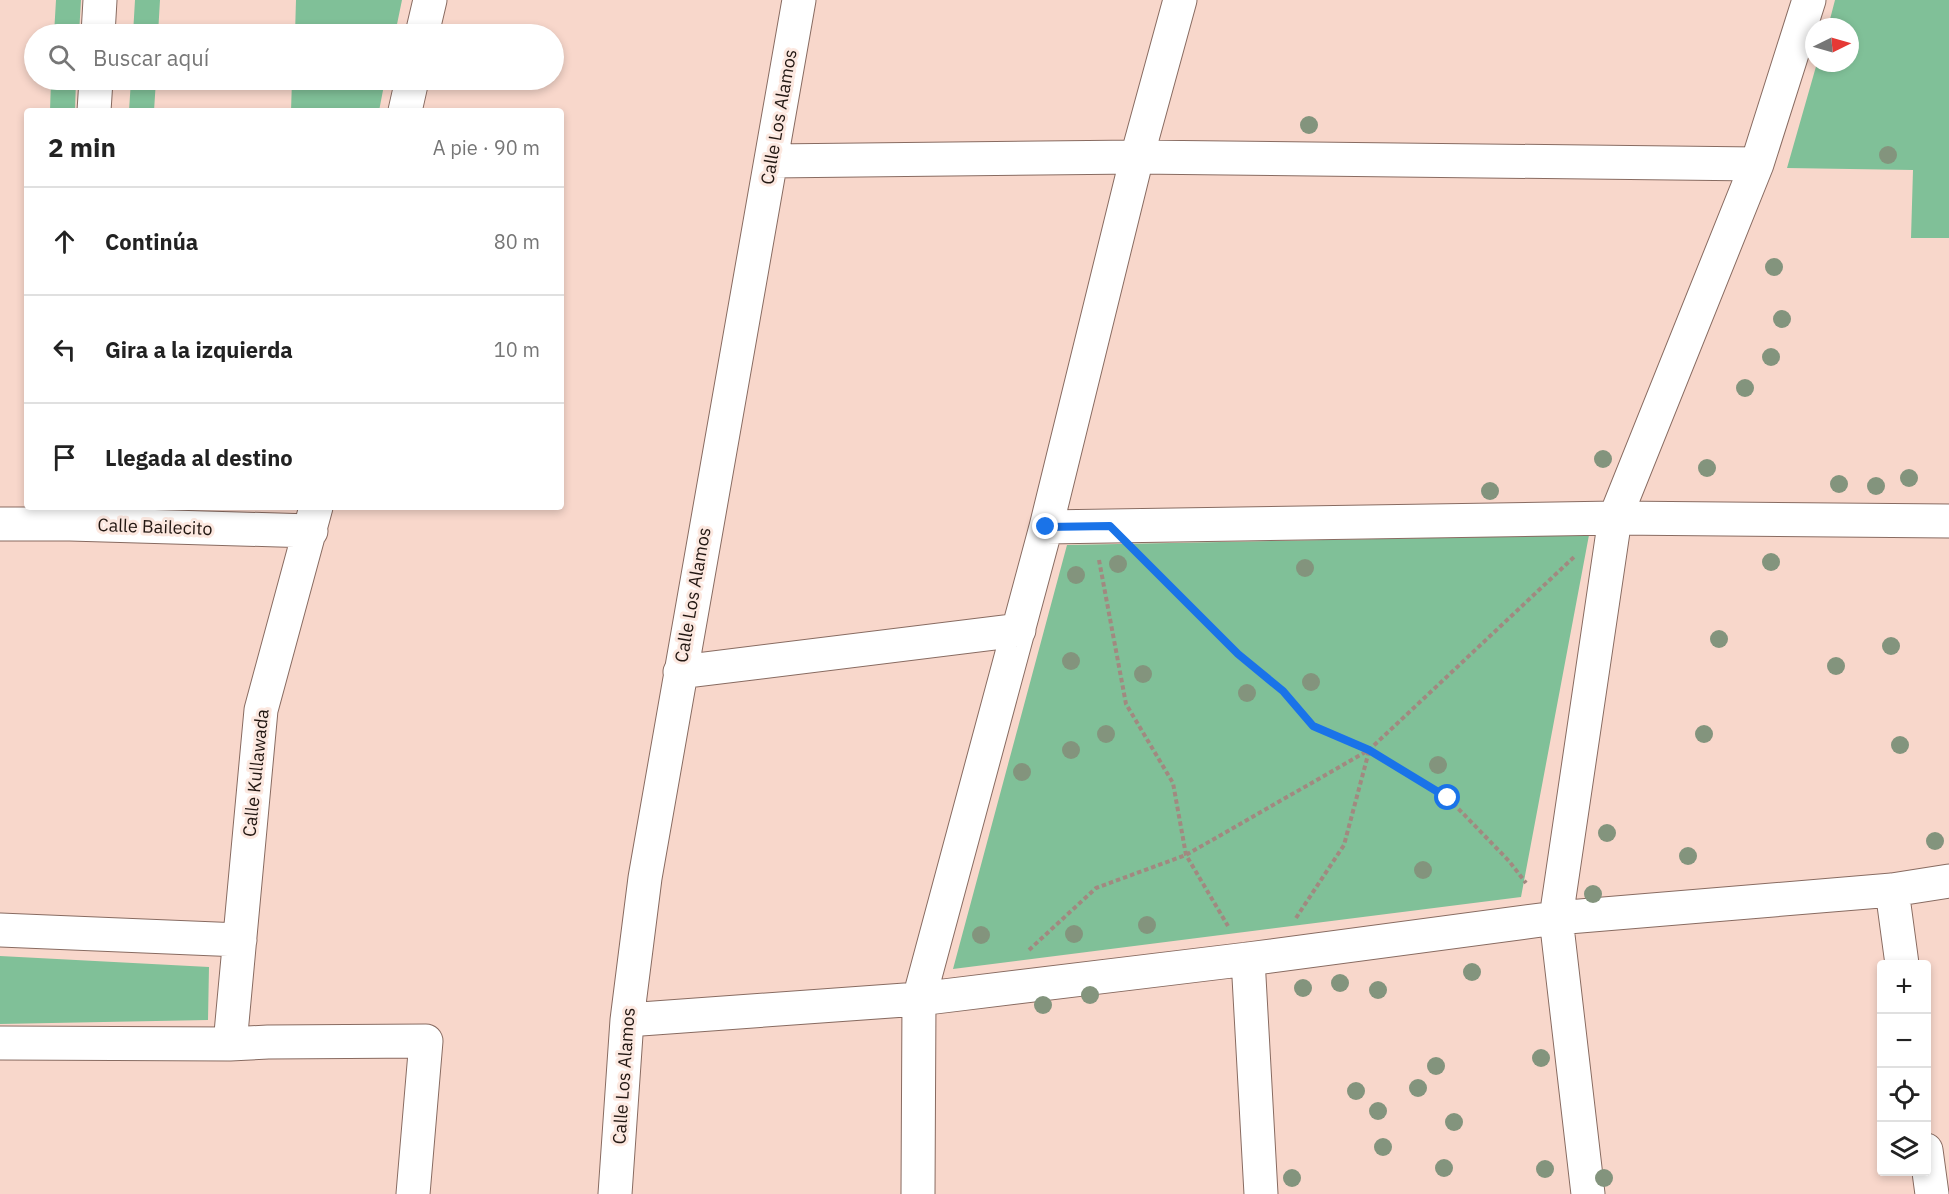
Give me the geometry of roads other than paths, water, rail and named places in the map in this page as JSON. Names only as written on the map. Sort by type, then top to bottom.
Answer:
[{"type":"street","points":[[99,24],[100,0]]},
{"type":"street","points":[[424,24],[430,0]]},
{"type":"street","name":"Calle Los Alamos","points":[[615,1194],[627,1020],[645,878],[800,0]]},
{"type":"street","points":[[918,1194],[919,999],[1046,527],[1137,157],[1180,0]]},
{"type":"street","points":[[1588,1194],[1556,918],[1616,518],[1757,164],[1809,0]]},
{"type":"street","points":[[94,108],[95,90]]},
{"type":"street","points":[[406,108],[410,90]]},
{"type":"street","points":[[771,161],[1137,157],[1757,164]]},
{"type":"street","name":"Calle Bailecito","points":[[0,524],[71,516],[313,519]]},
{"type":"street","points":[[1046,527],[1616,518],[1949,521]]},
{"type":"street","name":"Calle Kullawada","points":[[230,1044],[261,710],[313,519]]},
{"type":"street","points":[[680,672],[1019,630]]},
{"type":"street","points":[[627,1020],[919,999],[1556,918],[1892,890],[1949,881]]},
{"type":"street","points":[[1892,890],[1901,960]]},
{"type":"street","points":[[0,930],[240,940]]},
{"type":"street","points":[[1260,957],[1261,1194]]},
{"type":"street","points":[[0,1043],[230,1044],[426,1041],[413,1194]]},
{"type":"street","points":[[1930,1176],[1932,1194]]}]
